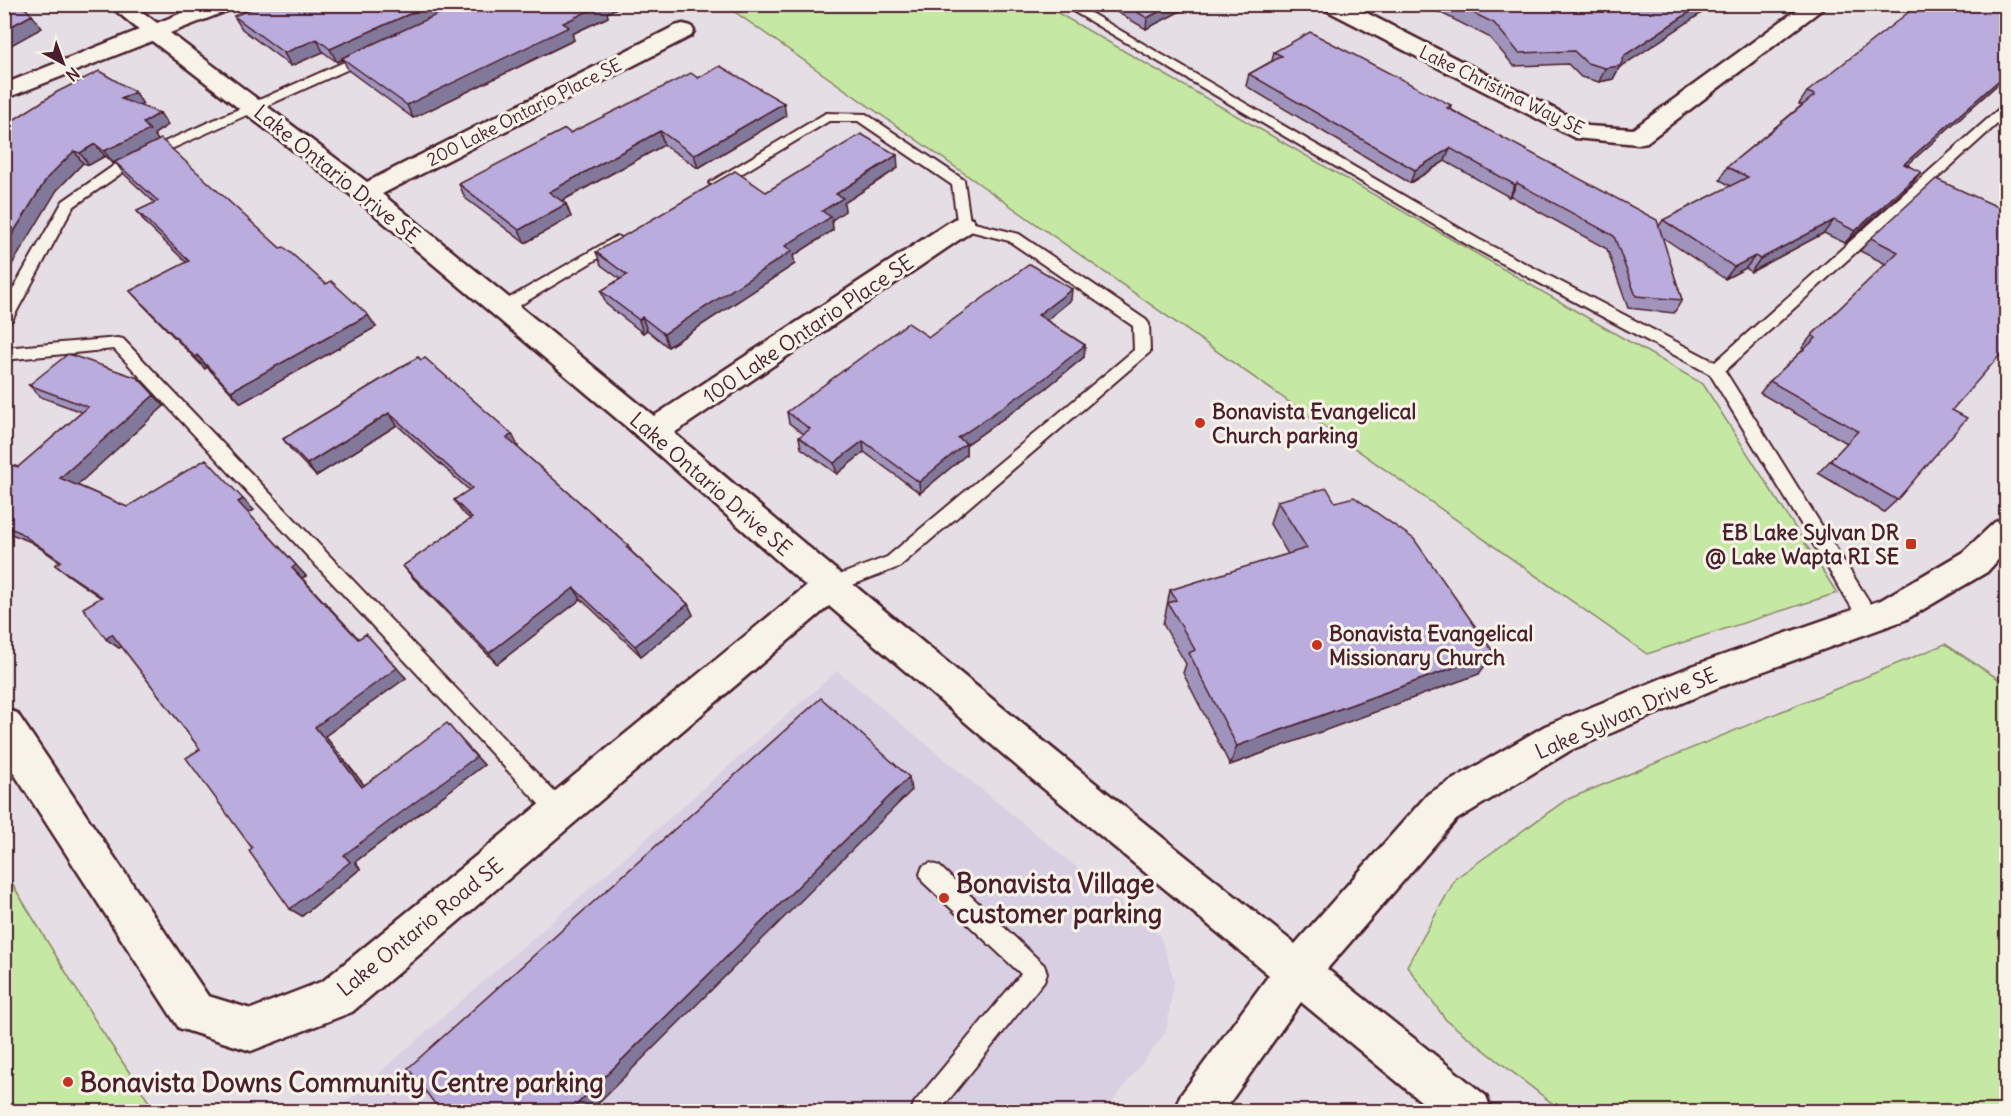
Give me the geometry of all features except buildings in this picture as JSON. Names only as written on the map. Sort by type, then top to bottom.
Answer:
[{"type":"street","name":"Lake Ontario Drive SE","points":[[118,4],[365,193],[653,432],[829,586],[1045,767],[1298,971]]},
{"type":"street","points":[[4,92],[224,4]]},
{"type":"street","name":"Lake Christina Way SE","points":[[1332,4],[1583,133],[1638,137],[1819,4]]},
{"type":"street","name":"200 Lake Ontario Place SE","points":[[365,193],[683,32]]},
{"type":"street","name":"100 Lake Ontario Place SE","points":[[653,432],[963,225]]},
{"type":"street","name":"Lake Sylvan Drive SE","points":[[1196,1112],[1298,971],[1442,807],[1558,738],[1705,677],[1893,610],[1975,562],[2007,531]]},
{"type":"street","name":"Lake Ontario Road SE","points":[[4,725],[194,1013],[251,1030],[337,997],[829,586]]},
{"type":"street","points":[[1298,971],[1470,1112]]},
{"type":"lane","points":[[1066,4],[1473,242],[1716,370],[1870,620]]},
{"type":"lane","points":[[4,320],[68,204],[124,165],[385,48]]},
{"type":"lane","points":[[1716,370],[2007,110]]},
{"type":"lane","points":[[705,189],[826,117],[861,117],[958,183],[963,225],[1014,237],[1141,324],[1142,352],[893,562],[829,586]]},
{"type":"lane","points":[[502,309],[634,231]]},
{"type":"lane","points":[[4,354],[118,343],[559,811]]},
{"type":"lane","points":[[923,1112],[1036,973],[931,874]]},
{"type":"shaded area","points":[[837,671],[1160,936],[1174,980],[1166,1032],[1105,1111],[335,1112]]},
{"type":"green space","points":[[725,5],[1044,5],[1703,384],[1837,593],[1647,654]]},
{"type":"green space","points":[[1945,644],[2006,684],[2006,1111],[1562,1111],[1446,1020],[1407,966],[1456,878],[1566,800]]},
{"type":"green space","points":[[5,872],[98,1025],[155,1111],[5,1111]]},
{"type":"place","name":"Bonavista Evangelical Church parking","points":[[1200,423]]},
{"type":"place","name":"EB Lake Sylvan DR @ Lake Wapta RI SE","points":[[1911,544]]},
{"type":"place","name":"Bonavista Evangelical Missionary Church","points":[[1317,645]]},
{"type":"place","name":"Bonavista Village customer parking","points":[[944,898]]},
{"type":"place","name":"Bonavista Downs Community Centre parking","points":[[68,1082]]}]
